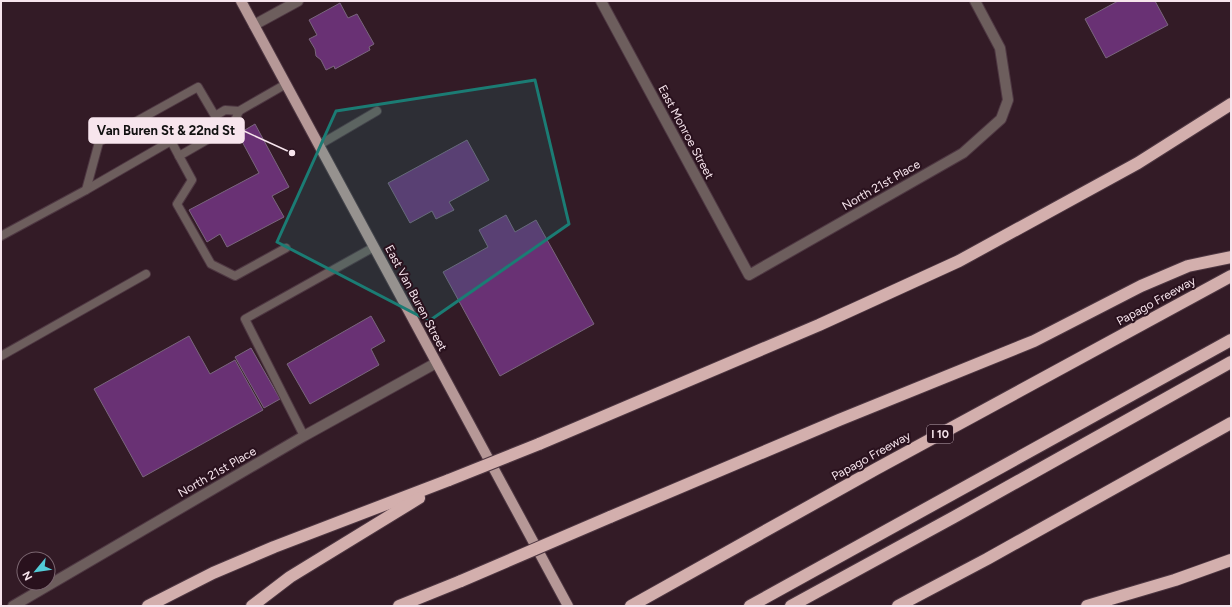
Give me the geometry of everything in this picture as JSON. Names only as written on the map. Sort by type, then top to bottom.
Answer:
[{"type":"highway","points":[[148,606],[213,573],[274,547],[539,444],[819,325],[959,261],[1138,163],[1231,104]]},
{"type":"highway","points":[[399,606],[839,420],[1034,341],[1141,286],[1188,266],[1231,257]]},
{"type":"highway","name":"Papago Freeway","points":[[631,606],[870,472],[1231,276]]},
{"type":"highway","points":[[750,606],[1231,340]]},
{"type":"highway","points":[[791,606],[954,517],[1231,362]]},
{"type":"highway","points":[[898,606],[987,559],[1231,423]]},
{"type":"highway","points":[[252,606],[290,577],[449,480]]},
{"type":"highway","points":[[1087,606],[1175,580],[1231,560]]},
{"type":"main road","name":"East Van Buren Street","points":[[241,1],[568,606]]},
{"type":"street","points":[[254,26],[298,1]]},
{"type":"street","name":"East Monroe Street","points":[[601,1],[749,275]]},
{"type":"street","name":"North 21st Place","points":[[749,275],[963,153],[1001,119],[1008,100],[1000,48],[975,1]]},
{"type":"street","name":"North 21st Place","points":[[13,606],[304,436],[436,363]]},
{"type":"lane","points":[[86,190],[99,142],[198,87],[215,116],[225,110],[239,110],[286,84]]},
{"type":"lane","points":[[179,156],[233,125],[239,110]]},
{"type":"lane","points":[[318,145],[377,111]]},
{"type":"lane","points":[[1,236],[86,190],[171,141],[192,180],[177,204],[211,264],[235,276],[286,248]]},
{"type":"lane","points":[[304,436],[245,319],[374,247]]},
{"type":"lane","points":[[1,356],[146,274]]},
{"type":"highlighted area","points":[[535,80],[569,224],[429,321],[277,242],[336,111]]},
{"type":"building","points":[[1118,1],[1155,1],[1168,25],[1106,58],[1085,19]]},
{"type":"building","points":[[340,3],[348,18],[357,14],[374,44],[369,47],[370,50],[335,69],[334,66],[326,70],[321,60],[316,56],[315,49],[309,39],[317,35],[309,20]]},
{"type":"building","points":[[255,124],[289,187],[272,196],[284,217],[227,247],[220,234],[207,242],[189,210],[259,173],[238,134]]},
{"type":"building","points":[[467,140],[489,180],[449,202],[454,210],[436,219],[432,211],[410,223],[388,183]]},
{"type":"building","points":[[506,215],[515,232],[536,220],[594,324],[500,376],[443,272],[488,247],[479,230]]},
{"type":"building","points":[[371,316],[385,341],[371,349],[379,365],[310,404],[287,364]]},
{"type":"building","points":[[189,336],[210,374],[235,360],[263,410],[143,477],[94,389]]},
{"type":"building","points":[[251,348],[280,399],[264,408],[235,357]]},
{"type":"place","name":"Van Buren St & 22nd St","points":[[292,153]]}]
